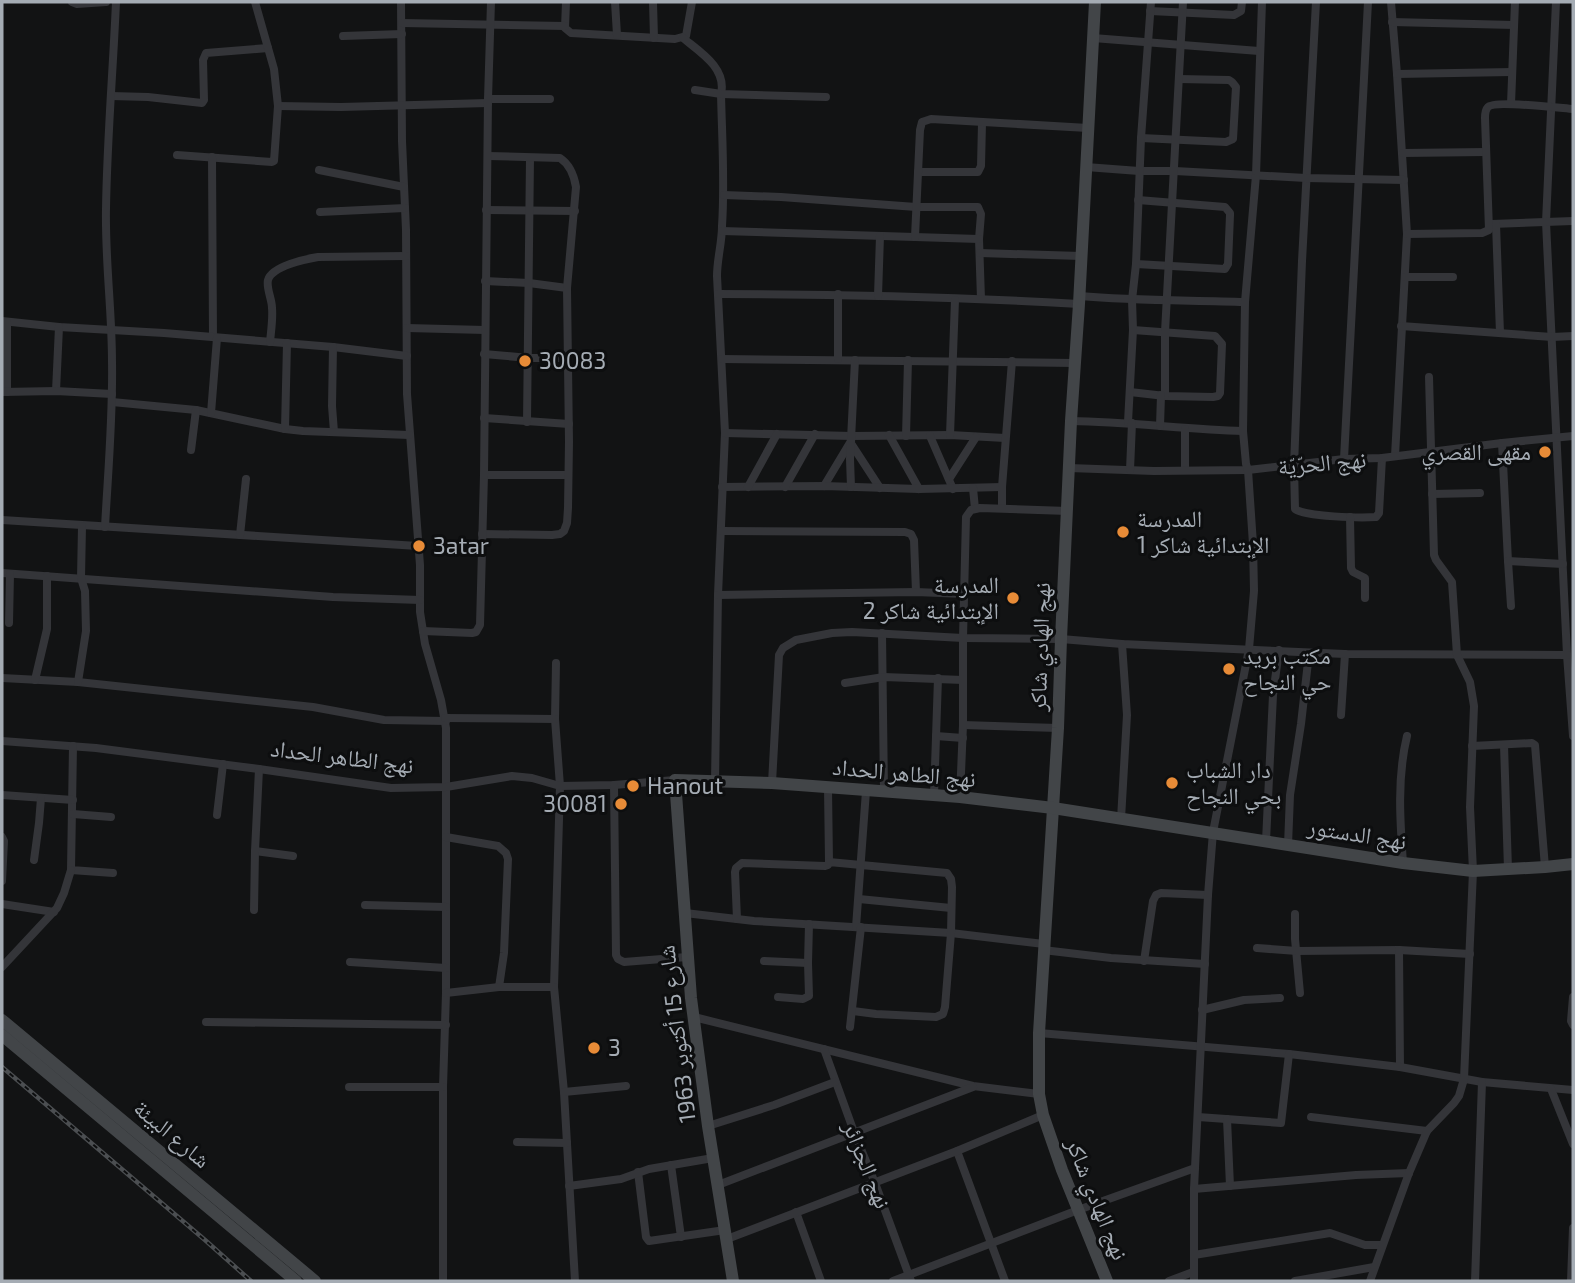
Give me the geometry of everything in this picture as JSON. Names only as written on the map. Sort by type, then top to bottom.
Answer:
[{"type":"street","points":[[72,2],[106,2]]},
{"type":"street","points":[[105,527],[112,398],[106,209],[116,2]]},
{"type":"street","points":[[177,155],[274,161],[278,106],[274,69],[255,2]]},
{"type":"street","points":[[401,2],[407,355],[420,600],[423,631],[446,719],[443,1281]]},
{"type":"street","points":[[423,631],[471,633],[478,629],[484,475],[491,2]]},
{"type":"street","points":[[566,2],[565,26],[571,33],[675,40],[687,34],[690,2]]},
{"type":"street","points":[[615,2],[617,35]]},
{"type":"street","points":[[653,2],[654,38]]},
{"type":"street","name":"نهج الهادي شاكر","points":[[1094,2],[1080,300],[1071,421],[1058,728],[1039,1033],[1039,1094],[1042,1115],[1107,1281]]},
{"type":"street","points":[[1160,426],[1183,2]]},
{"type":"street","points":[[1130,470],[1132,300],[1150,6],[1182,12],[1237,14],[1241,11],[1242,2]]},
{"type":"street","points":[[1169,1281],[1194,1277],[1194,1189],[1213,832],[1249,649],[1254,591],[1248,470],[1243,431],[1245,302],[1256,175],[1262,2]]},
{"type":"street","points":[[1316,2],[1294,466],[1294,505],[1297,511],[1374,518],[1378,515],[1382,458]]},
{"type":"street","points":[[1344,459],[1368,2]]},
{"type":"street","points":[[1391,2],[1407,234],[1395,456]]},
{"type":"street","points":[[1511,104],[1515,2]]},
{"type":"street","points":[[1556,2],[1546,222],[1573,736]]},
{"type":"street","points":[[1392,22],[1514,25]]},
{"type":"street","points":[[402,23],[565,26]]},
{"type":"street","points":[[343,36],[402,34]]},
{"type":"street","points":[[683,38],[716,68],[722,82],[722,231],[717,261],[725,433],[718,595],[715,781]]},
{"type":"street","points":[[1093,38],[1259,51]]},
{"type":"street","points":[[111,96],[202,103],[203,60],[206,52],[268,48]]},
{"type":"street","points":[[1397,74],[1512,72]]},
{"type":"street","points":[[1141,138],[1231,141],[1234,136],[1235,84],[1229,80],[1179,79]]},
{"type":"street","points":[[695,90],[720,94],[826,97]]},
{"type":"street","points":[[278,106],[402,105],[550,99]]},
{"type":"street","points":[[1500,333],[1486,152],[1487,109],[1493,104],[1511,104],[1573,109]]},
{"type":"street","points":[[915,237],[922,122],[931,120],[1088,128]]},
{"type":"street","points":[[918,172],[978,172],[981,166],[982,122]]},
{"type":"street","points":[[1402,153],[1486,152]]},
{"type":"street","points":[[482,534],[560,534],[567,523],[567,288],[575,211],[575,180],[563,160],[555,157],[488,156]]},
{"type":"street","points":[[211,413],[216,338],[212,157]]},
{"type":"street","points":[[527,422],[530,158]]},
{"type":"street","points":[[1086,167],[1404,180]]},
{"type":"street","points":[[319,170],[404,187]]},
{"type":"street","points":[[723,195],[916,207],[978,207],[981,214],[981,299]]},
{"type":"street","points":[[1136,264],[1225,269],[1229,252],[1230,215],[1227,209],[1138,200]]},
{"type":"street","points":[[320,212],[405,208]]},
{"type":"street","points":[[486,209],[575,211]]},
{"type":"street","points":[[1493,224],[1573,221]]},
{"type":"street","points":[[1407,234],[1482,233],[1489,230],[1493,224]]},
{"type":"street","points":[[722,231],[979,239]]},
{"type":"street","points":[[878,296],[880,236]]},
{"type":"street","points":[[980,253],[1081,256]]},
{"type":"street","points":[[270,342],[272,305],[268,280],[282,267],[318,257],[406,256]]},
{"type":"street","points":[[1405,277],[1453,277]]},
{"type":"street","points":[[485,281],[567,288]]},
{"type":"street","points":[[718,294],[838,294],[955,300],[1167,299],[1245,302]]},
{"type":"street","points":[[838,294],[838,359]]},
{"type":"street","points":[[950,435],[955,300]]},
{"type":"street","points":[[407,355],[4,321],[4,392],[56,391],[112,398],[196,410],[285,429],[410,435]]},
{"type":"street","points":[[1401,326],[1552,337],[1573,336]]},
{"type":"street","points":[[56,391],[59,327]]},
{"type":"street","points":[[407,328],[485,330]]},
{"type":"street","points":[[1130,392],[1213,397],[1220,393],[1222,344],[1215,336],[1133,330]]},
{"type":"street","points":[[285,429],[287,343]]},
{"type":"street","points":[[332,347],[334,432]]},
{"type":"street","points":[[484,354],[568,358]]},
{"type":"street","points":[[722,359],[1074,363]]},
{"type":"street","points":[[851,487],[855,360]]},
{"type":"street","points":[[906,436],[908,360]]},
{"type":"street","points":[[1002,508],[1012,361]]},
{"type":"street","points":[[1370,1281],[1381,1245],[1427,1131],[1459,1096],[1465,1079],[1473,871],[1470,807],[1473,692],[1457,655],[1454,587],[1434,555],[1429,377]]},
{"type":"street","points":[[191,450],[196,410]]},
{"type":"street","points":[[484,418],[569,424]]},
{"type":"street","points":[[1071,421],[1243,431]]},
{"type":"street","points":[[1185,429],[1185,470]]},
{"type":"street","points":[[725,433],[815,434],[852,440],[889,435],[1005,438]]},
{"type":"street","points":[[748,487],[777,434]]},
{"type":"street","points":[[785,487],[815,434]]},
{"type":"street","points":[[889,435],[919,489]]},
{"type":"street","points":[[930,436],[953,489]]},
{"type":"street","name":"نهج الحرّيّة","points":[[1069,468],[1248,470],[1573,436]]},
{"type":"street","points":[[949,479],[976,437]]},
{"type":"street","points":[[824,486],[852,440]]},
{"type":"street","points":[[852,440],[880,488]]},
{"type":"street","points":[[1502,443],[1511,606]]},
{"type":"street","points":[[484,475],[568,475]]},
{"type":"street","points":[[240,534],[246,479]]},
{"type":"street","points":[[722,487],[1002,487]]},
{"type":"street","points":[[974,488],[975,509]]},
{"type":"street","points":[[1432,494],[1480,493]]},
{"type":"street","points":[[960,797],[965,523],[968,513],[975,509],[1002,508],[1068,511]]},
{"type":"street","points":[[1350,517],[1351,568],[1365,578],[1365,598]]},
{"type":"street","points":[[2,520],[418,546]]},
{"type":"street","points":[[78,682],[86,631],[85,591],[81,578],[82,526]]},
{"type":"street","points":[[721,531],[905,532],[911,534],[914,540],[916,592]]},
{"type":"street","points":[[1508,561],[1573,560]]},
{"type":"street","points":[[9,624],[6,573],[311,596],[420,600]]},
{"type":"street","points":[[35,680],[47,629],[47,576]]},
{"type":"street","points":[[718,595],[916,592],[964,594]]},
{"type":"street","points":[[772,783],[779,655],[789,643],[809,637],[852,632],[963,638],[1061,639],[1309,653],[1567,655]]},
{"type":"street","points":[[882,633],[884,792]]},
{"type":"street","points":[[1121,819],[1127,715],[1122,644]]},
{"type":"street","points":[[1266,841],[1273,695],[1279,650]]},
{"type":"street","points":[[1288,845],[1290,795],[1309,653]]},
{"type":"street","points":[[1341,716],[1345,654]]},
{"type":"street","points":[[556,663],[555,719],[560,786],[554,987],[564,1092],[575,1281]]},
{"type":"street","points":[[845,683],[884,677],[963,680]]},
{"type":"street","points":[[2,678],[78,682],[313,707],[384,720],[555,719]]},
{"type":"street","points":[[934,796],[938,678]]},
{"type":"street","points":[[963,724],[1058,728]]},
{"type":"street","points":[[936,736],[963,738]]},
{"type":"street","points":[[1403,863],[1400,793],[1407,736]]},
{"type":"street","name":"نهج الطاهر الحداد","points":[[2,741],[73,746],[223,764],[391,788],[446,787],[512,776],[533,778],[560,786],[675,780],[715,781],[960,797],[1053,808]]},
{"type":"street","points":[[1504,745],[1508,869]]},
{"type":"street","points":[[1472,746],[1535,745],[1545,867]]},
{"type":"street","points":[[2,967],[61,903],[71,870],[73,746]]},
{"type":"street","points":[[217,815],[223,764]]},
{"type":"street","points":[[254,910],[259,769]]},
{"type":"street","name":"شارع 15 أكتوبر 1963","points":[[675,780],[687,957],[708,1126],[733,1281]]},
{"type":"street","points":[[614,785],[618,959],[624,962],[687,957]]},
{"type":"street","points":[[737,919],[735,872],[738,865],[746,862],[827,866],[828,788]]},
{"type":"street","points":[[850,1027],[859,927],[860,866],[866,791]]},
{"type":"street","points":[[2,795],[73,800]]},
{"type":"street","points":[[34,860],[41,798]]},
{"type":"street","name":"نهج الدستور","points":[[1053,808],[1403,863],[1473,871],[1573,864]]},
{"type":"street","points":[[73,814],[111,817]]},
{"type":"street","points":[[2,837],[2,881]]},
{"type":"street","points":[[446,837],[498,846],[503,849],[508,859],[504,953],[499,987]]},
{"type":"street","points":[[255,851],[293,856]]},
{"type":"street","points":[[829,862],[947,873],[952,883],[945,1007],[941,1015],[936,1017],[853,1011]]},
{"type":"street","points":[[71,870],[113,873]]},
{"type":"street","points":[[1144,961],[1156,895],[1208,895]]},
{"type":"street","points":[[859,899],[951,908]]},
{"type":"street","points":[[2,904],[54,912]]},
{"type":"street","points":[[365,905],[446,907]]},
{"type":"street","points":[[685,913],[951,933],[1144,961],[1205,964]]},
{"type":"street","points":[[1295,914],[1300,993]]},
{"type":"street","points":[[778,997],[808,997],[809,924]]},
{"type":"street","points":[[1257,948],[1470,954]]},
{"type":"street","points":[[1399,950],[1400,1067]]},
{"type":"street","points":[[764,961],[808,963]]},
{"type":"street","points":[[350,962],[446,968]]},
{"type":"street","points":[[446,993],[499,987],[554,987]]},
{"type":"street","points":[[1573,997],[1573,1025]]},
{"type":"street","points":[[1202,1010],[1244,1000],[1280,998]]},
{"type":"street","points":[[694,1017],[973,1086],[1039,1094]]},
{"type":"street","name":"شارع البيئة","points":[[3,1022],[33,1053],[141,1144],[256,1239],[315,1281]]},
{"type":"street","points":[[206,1022],[446,1025]]},
{"type":"street","points":[[1039,1033],[1289,1054],[1400,1067],[1482,1082],[1573,1090]]},
{"type":"street","name":"شارع البيئة","points":[[2,1035],[33,1053]]},
{"type":"street","name":"نهج الجزائر","points":[[824,1049],[909,1278]]},
{"type":"street","points":[[1198,1117],[1281,1123],[1289,1054]]},
{"type":"street","points":[[708,1126],[835,1082]]},
{"type":"street","points":[[1475,1281],[1482,1082]]},
{"type":"street","points":[[564,1092],[626,1086]]},
{"type":"street","points":[[718,1185],[973,1086]]},
{"type":"street","points":[[349,1087],[443,1087]]},
{"type":"street","points":[[1551,1089],[1573,1143]]},
{"type":"street","points":[[638,1172],[646,1239],[651,1242],[681,1237],[726,1235],[875,1183],[1042,1115]]},
{"type":"street","points":[[1311,1116],[1427,1131]]},
{"type":"street","points":[[1227,1119],[1230,1186]]},
{"type":"street","points":[[517,1142],[567,1143]]},
{"type":"street","points":[[957,1151],[1005,1281]]},
{"type":"street","points":[[569,1186],[621,1179],[649,1169],[713,1158]]},
{"type":"street","points":[[671,1166],[681,1237]]},
{"type":"street","points":[[893,1281],[909,1278],[990,1243],[1195,1168]]},
{"type":"street","points":[[1194,1189],[1409,1172]]},
{"type":"street","points":[[796,1212],[821,1281]]},
{"type":"street","points":[[1571,1281],[1573,1228]]},
{"type":"street","points":[[1194,1255],[1326,1233],[1365,1245],[1381,1245]]},
{"type":"street","name":"شارع البيئة","points":[[256,1239],[296,1281]]},
{"type":"street","points":[[1295,1281],[1374,1267]]},
{"type":"railway","points":[[2,1067],[251,1281]]},
{"type":"place","name":"30083","points":[[525,361]]},
{"type":"place","name":"مقهى القصري","points":[[1545,452]]},
{"type":"place","name":"المدرسة الإبتدائية شاكر 1","points":[[1123,532]]},
{"type":"place","name":"3atar","points":[[419,546]]},
{"type":"place","name":"المدرسة الإبتدائية شاكر 2","points":[[1013,598]]},
{"type":"place","name":"مكتب بريد حي النجاح","points":[[1229,669]]},
{"type":"place","name":"دار الشباب بحي النجاح","points":[[1172,783]]},
{"type":"place","name":"Hanout","points":[[633,786]]},
{"type":"place","name":"30081","points":[[621,804]]},
{"type":"place","name":"3","points":[[594,1048]]}]
